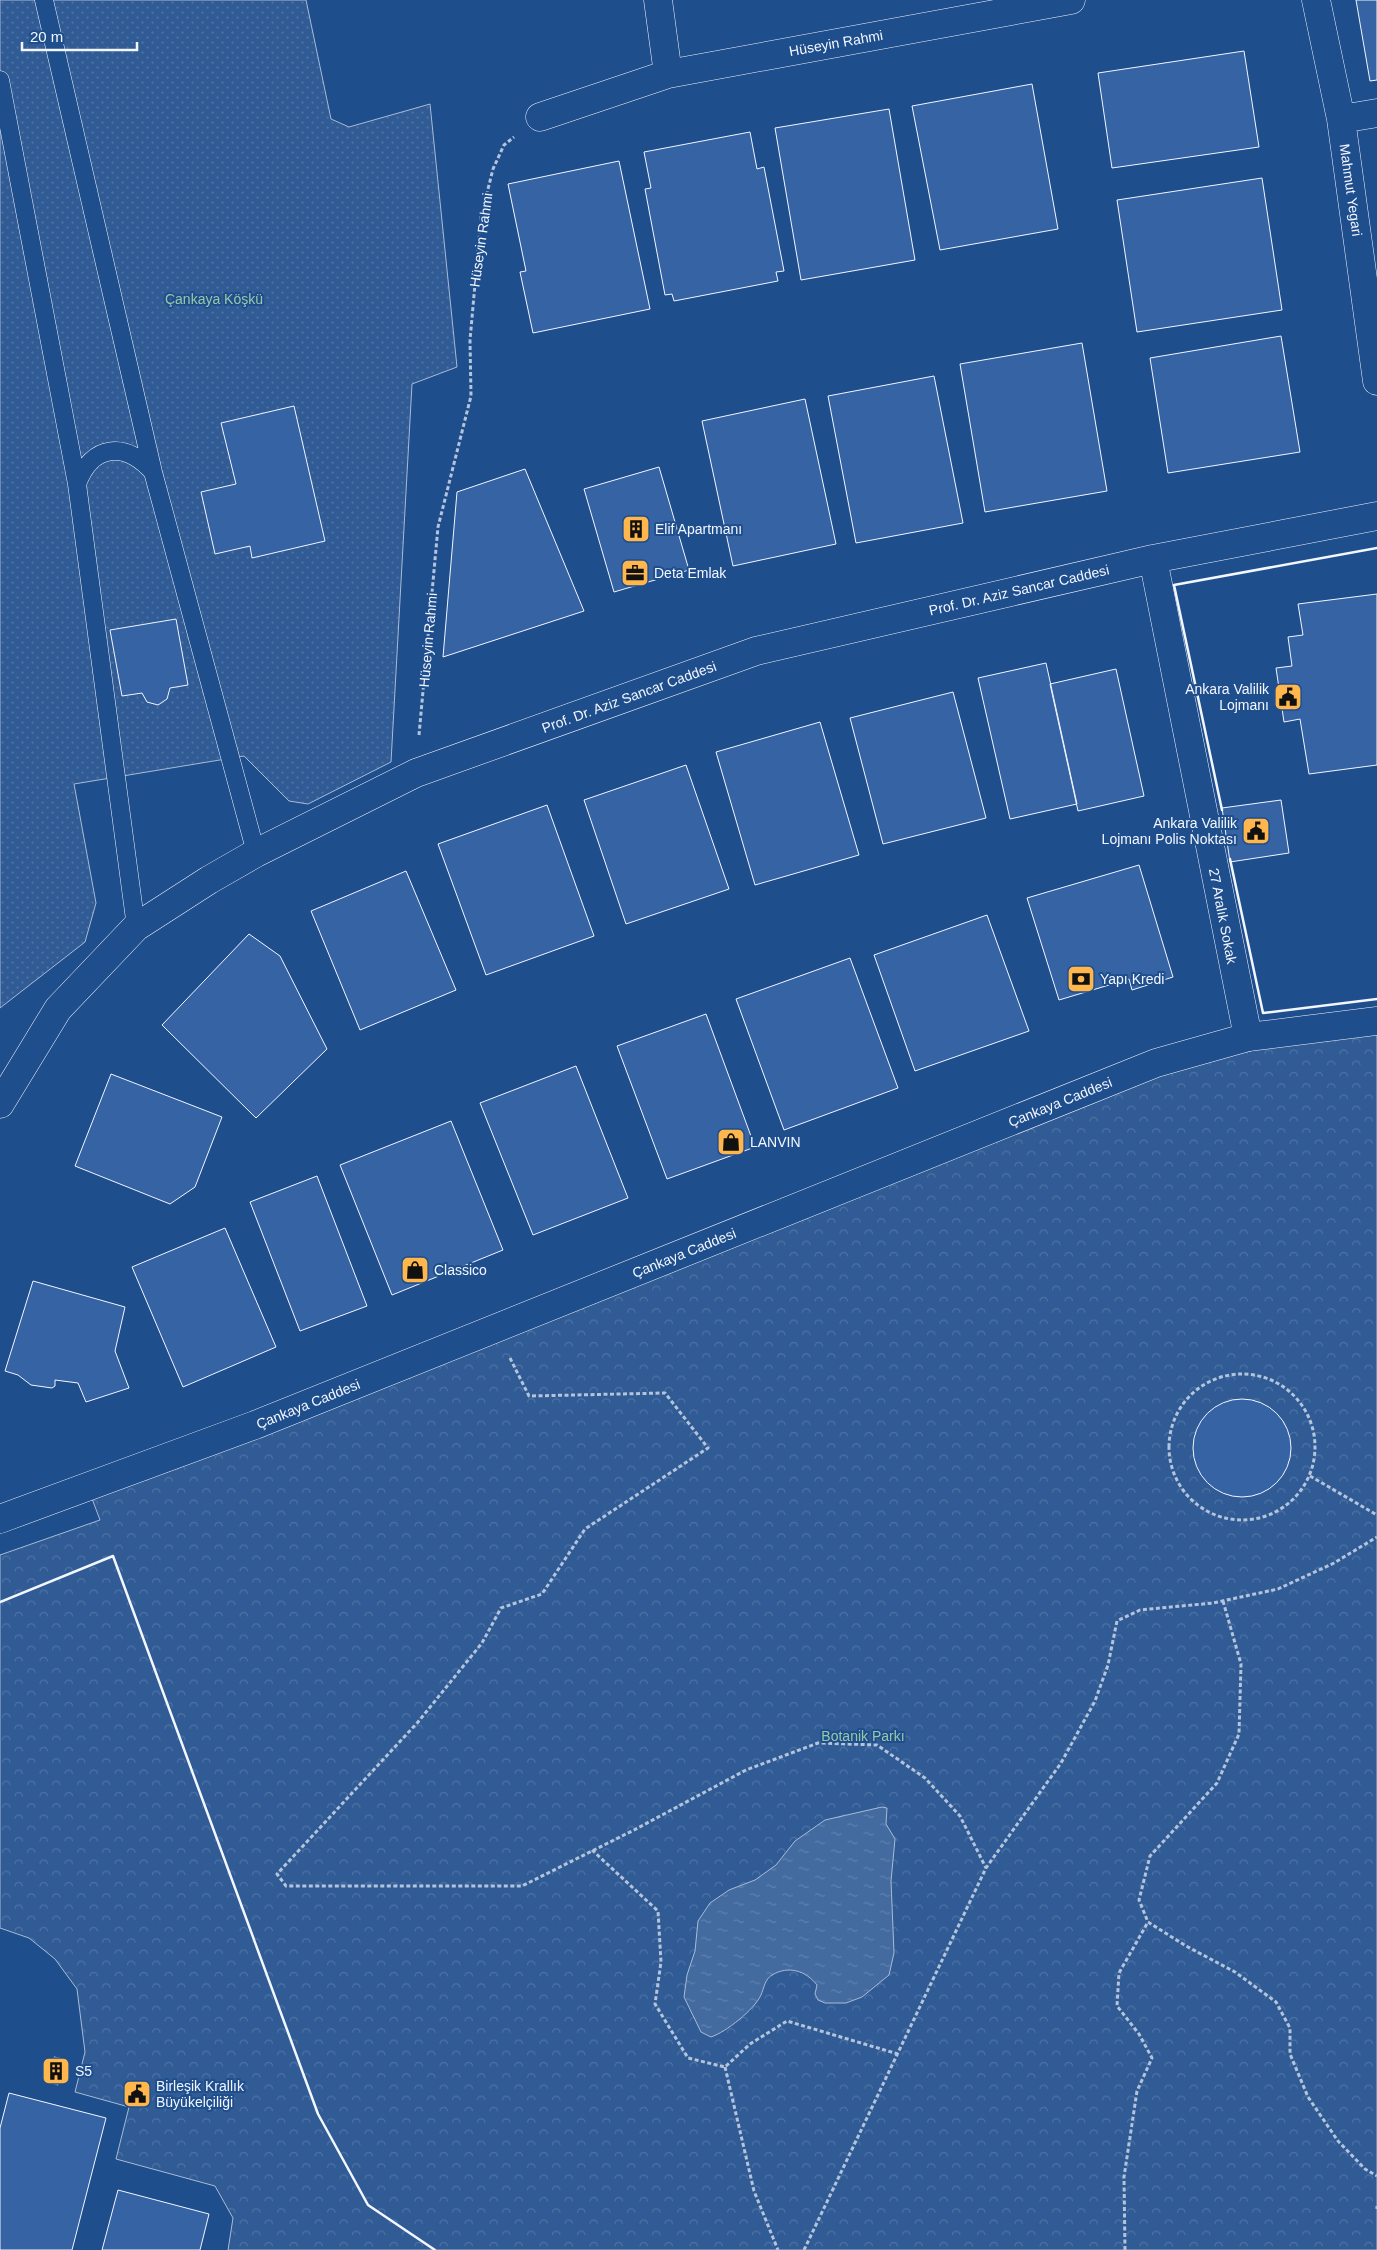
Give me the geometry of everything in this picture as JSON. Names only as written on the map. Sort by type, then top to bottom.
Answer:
[{"type":"street","points":[[658,0],[668,74]]},
{"type":"street","name":"Hüseyin Rahmi","points":[[540,117],[668,74],[1071,0]]},
{"type":"street","name":"Mahmut Yegari","points":[[1316,0],[1341,120],[1377,381]]},
{"type":"street","points":[[1341,120],[1377,113]]},
{"type":"street","name":"Prof. Dr. Aziz Sancar Caddesi","points":[[0,1104],[58,1009],[136,928],[209,880],[256,853],[416,773],[756,651],[1152,559],[1377,516]]},
{"type":"street","name":"27 Aralık Sokak","points":[[1152,559],[1248,1037]]},
{"type":"street","name":"Çankaya Caddesi","points":[[0,1519],[255,1425],[1156,1063],[1248,1037],[1377,1021]]},
{"type":"lane","points":[[44,0],[153,472],[256,853]]},
{"type":"lane","points":[[0,80],[77,484],[136,928]]},
{"type":"lane","points":[[77,484],[83,469],[95,457],[110,451],[127,452],[142,459],[153,472]]},
{"type":"path","name":"Hüseyin Rahmi","points":[[416,773],[438,527],[471,396],[470,340],[481,217],[493,169],[504,145],[540,117]]},
{"type":"path","points":[[496,1329],[529,1396],[665,1393],[708,1448],[585,1529],[542,1594],[501,1608],[482,1643],[418,1722],[277,1874],[286,1886],[522,1886],[746,1770],[818,1744],[877,1745],[925,1778],[960,1816],[986,1868]]},
{"type":"path","points":[[1247,1374],[1269,1379],[1289,1391],[1304,1409],[1314,1430],[1316,1453],[1310,1476],[1296,1496],[1276,1512],[1253,1519],[1228,1519],[1205,1510],[1186,1493],[1174,1471],[1169,1447],[1173,1422],[1185,1401],[1202,1385],[1224,1376],[1247,1374]]},
{"type":"path","points":[[1310,1476],[1377,1516]]},
{"type":"path","points":[[804,2250],[986,1868],[1061,1763],[1095,1701],[1108,1664],[1117,1621],[1140,1610],[1223,1600],[1278,1588],[1334,1563],[1377,1537]]},
{"type":"path","points":[[1223,1600],[1241,1664],[1239,1734],[1217,1783],[1150,1856],[1139,1900],[1148,1922],[1186,1946],[1235,1972],[1276,2002],[1290,2028],[1290,2054],[1308,2097],[1338,2141],[1365,2170],[1377,2176]]},
{"type":"path","points":[[592,1850],[658,1911],[661,1962],[655,2004],[669,2027],[688,2058],[725,2067]]},
{"type":"path","points":[[1124,2250],[1124,2176],[1137,2091],[1152,2058],[1139,2034],[1117,2006],[1119,1973],[1148,1922]]},
{"type":"path","points":[[725,2067],[750,2044],[787,2021],[898,2054]]},
{"type":"path","points":[[725,2067],[754,2191],[778,2250]]},
{"type":"green space","name":"Çankaya Köşkü","points":[[0,0],[306,0],[331,119],[349,127],[430,104],[457,367],[412,384],[391,762],[308,804],[289,801],[244,756],[74,784],[96,903],[85,942],[0,1008]]},
{"type":"green space","name":"Botanik Parkı","points":[[1377,1021],[1377,2250],[228,2250],[233,2218],[215,2186],[116,2159],[129,2107],[75,2092],[85,2052],[77,1989],[55,1959],[29,1938],[0,1928],[0,1555],[100,1520],[88,1488],[1156,1063]]},
{"type":"water","points":[[882,1807],[887,1808],[886,1824],[895,1839],[891,1881],[894,1953],[889,1975],[862,1997],[846,2003],[825,2003],[818,2000],[815,1994],[817,1985],[808,1976],[791,1970],[778,1972],[768,1979],[757,2001],[739,2020],[711,2037],[701,2032],[684,1997],[687,1975],[695,1951],[698,1921],[710,1903],[729,1890],[755,1880],[776,1865],[795,1841],[825,1820]]},
{"type":"building","points":[[1356,0],[1377,0],[1377,80],[1370,81]]},
{"type":"building","points":[[1244,51],[1259,147],[1112,168],[1098,73]]},
{"type":"building","points":[[1032,84],[1058,229],[940,250],[912,106]]},
{"type":"building","points":[[889,109],[915,260],[801,280],[775,128]]},
{"type":"building","points":[[750,132],[757,169],[764,167],[784,271],[776,272],[778,281],[674,301],[672,294],[665,295],[645,189],[651,188],[644,152]]},
{"type":"building","points":[[619,161],[650,309],[533,333],[520,272],[526,271],[508,184]]},
{"type":"building","points":[[1262,178],[1282,310],[1137,332],[1117,200]]},
{"type":"building","points":[[1281,336],[1300,452],[1168,473],[1150,358]]},
{"type":"building","points":[[1082,343],[1107,491],[985,512],[960,364]]},
{"type":"building","points":[[934,376],[963,523],[856,543],[828,396]]},
{"type":"building","points":[[805,399],[836,544],[733,566],[702,421]]},
{"type":"building","points":[[294,406],[325,541],[252,558],[250,546],[215,554],[201,492],[236,484],[221,423]]},
{"type":"building","name":"Elif Apartmanı","points":[[659,467],[689,570],[614,592],[584,489]]},
{"type":"building","points":[[525,469],[584,611],[443,657],[457,492]]},
{"type":"building","name":"Ankara Valilik Lojmanı","points":[[1377,594],[1377,765],[1309,774],[1300,719],[1284,722],[1276,668],[1292,666],[1288,637],[1303,635],[1298,604]]},
{"type":"building","points":[[176,619],[188,685],[170,688],[167,699],[158,705],[147,702],[142,693],[122,696],[110,630]]},
{"type":"building","points":[[1046,663],[1077,804],[1010,819],[978,678]]},
{"type":"building","points":[[1116,669],[1144,796],[1078,811],[1050,684]]},
{"type":"building","points":[[953,692],[986,818],[883,844],[850,718]]},
{"type":"building","points":[[820,722],[859,855],[755,885],[716,752]]},
{"type":"building","points":[[686,765],[729,889],[626,924],[584,800]]},
{"type":"building","name":"Ankara Valilik Lojmanı Polis Noktası","points":[[1281,800],[1289,853],[1230,862],[1222,808]]},
{"type":"building","points":[[547,805],[594,936],[486,975],[438,844]]},
{"type":"building","points":[[1139,865],[1173,977],[1132,990],[1129,979],[1059,1000],[1027,898]]},
{"type":"building","points":[[406,871],[456,990],[360,1030],[311,911]]},
{"type":"building","points":[[987,915],[1029,1031],[915,1071],[874,955]]},
{"type":"building","points":[[249,934],[280,956],[327,1049],[256,1118],[162,1025]]},
{"type":"building","points":[[850,958],[898,1088],[784,1130],[736,999]]},
{"type":"building","points":[[706,1014],[755,1147],[667,1179],[617,1046]]},
{"type":"building","points":[[576,1066],[628,1198],[533,1235],[480,1103]]},
{"type":"building","points":[[111,1074],[222,1117],[195,1187],[170,1204],[75,1166]]},
{"type":"building","points":[[451,1121],[503,1250],[392,1295],[340,1165]]},
{"type":"building","points":[[317,1176],[367,1306],[300,1331],[250,1202]]},
{"type":"building","points":[[225,1228],[276,1347],[183,1387],[132,1267]]},
{"type":"building","points":[[33,1281],[125,1307],[115,1351],[129,1388],[86,1402],[78,1383],[55,1380],[55,1386],[52,1388],[31,1385],[18,1375],[5,1371]]},
{"type":"building","points":[[1232,1399],[1252,1399],[1261,1402],[1277,1413],[1288,1429],[1291,1438],[1291,1458],[1288,1467],[1277,1483],[1261,1494],[1252,1497],[1232,1497],[1215,1489],[1201,1475],[1193,1458],[1193,1438],[1201,1421],[1215,1407]]},
{"type":"building","name":"S5","points":[[54,2057],[64,2059],[58,2085],[48,2082]]},
{"type":"building","points":[[9,2093],[106,2118],[72,2250],[0,2250],[0,2128]]},
{"type":"building","points":[[118,2190],[209,2214],[200,2250],[102,2250]]},
{"type":"wall","points":[[1222,810],[1174,585],[1377,548]]},
{"type":"wall","points":[[1230,859],[1263,1013],[1377,999]]},
{"type":"wall","points":[[0,1602],[113,1556],[318,2114],[368,2205],[435,2250]]},
{"type":"place","name":"Elif Apartmanı","points":[[636,529]]},
{"type":"place","name":"Deta Emlak","points":[[635,573]]},
{"type":"place","name":"Ankara Valilik Lojmanı","points":[[1288,697]]},
{"type":"place","name":"Ankara Valilik Lojmanı Polis Noktası","points":[[1256,831]]},
{"type":"place","name":"Yapı Kredi","points":[[1081,979]]},
{"type":"place","name":"LANVIN","points":[[731,1142]]},
{"type":"place","name":"Classico","points":[[415,1270]]},
{"type":"place","name":"S5","points":[[56,2071]]},
{"type":"place","name":"Birleşik Krallık Büyükelçiliği","points":[[137,2094]]}]
